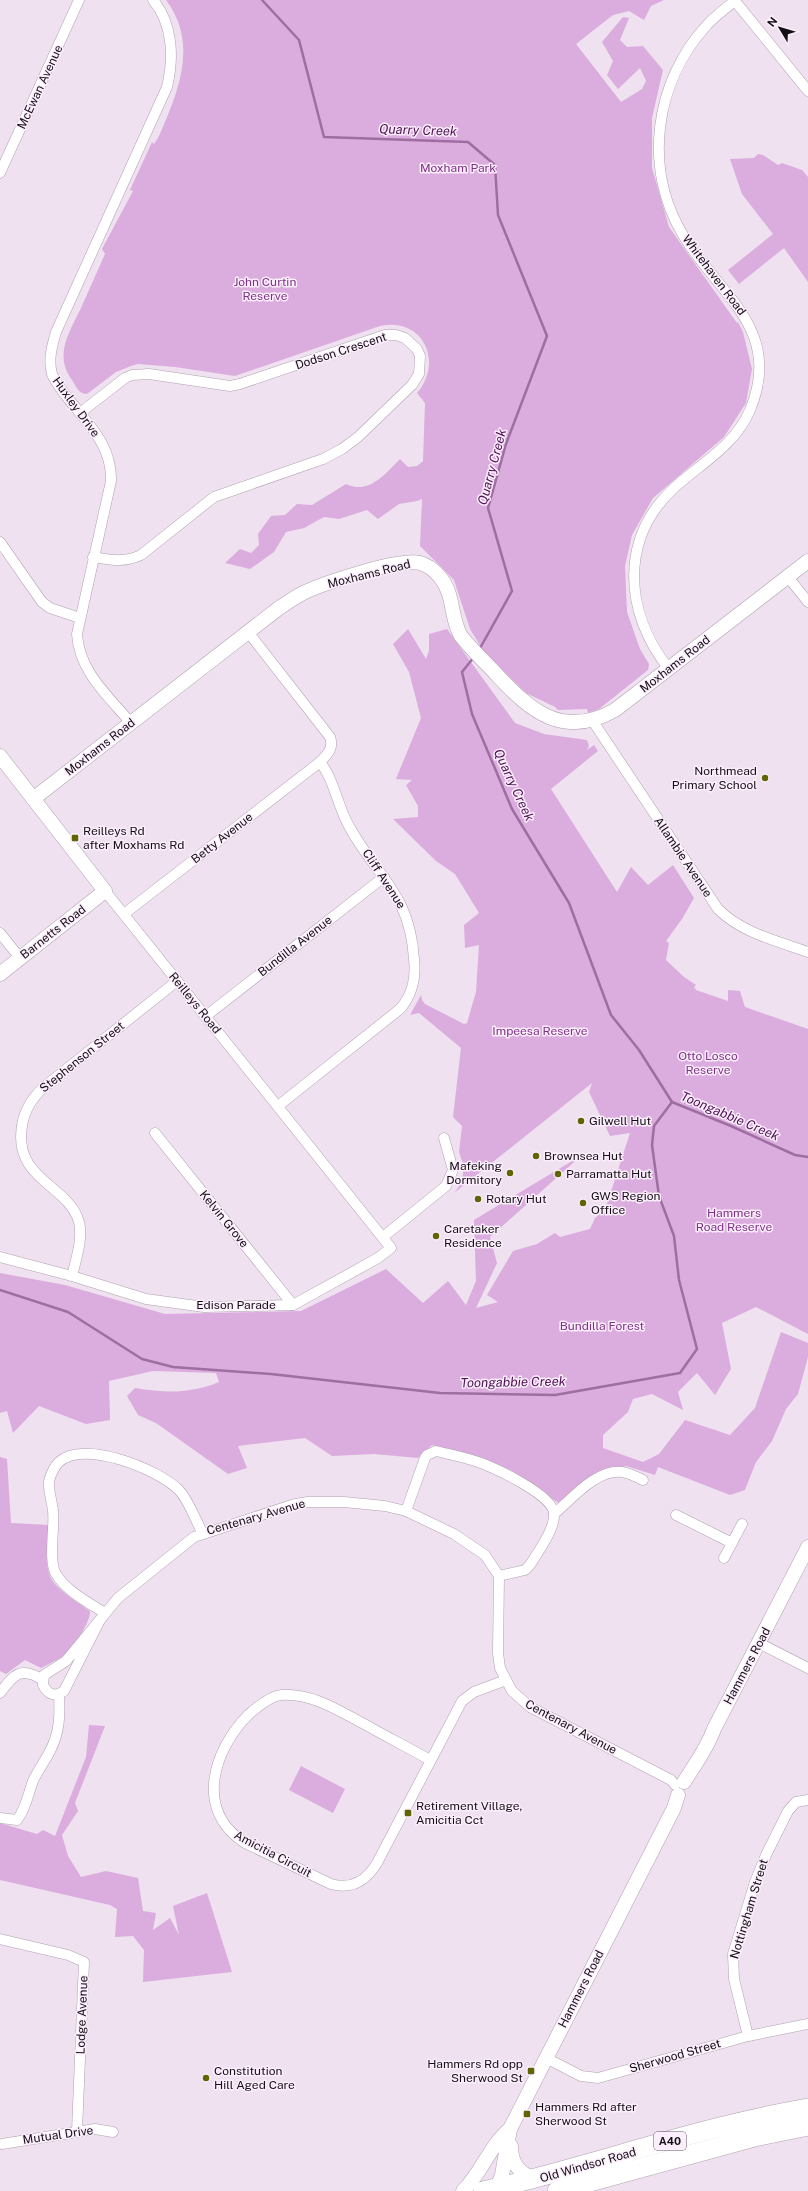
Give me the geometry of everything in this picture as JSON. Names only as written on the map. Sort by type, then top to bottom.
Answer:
[{"type":"highway","name":"Old Windsor Road","points":[[493,2190],[749,2120],[808,2108]]},
{"type":"highway","name":"Old Windsor Road","points":[[557,2191],[754,2137],[808,2126]]},
{"type":"street","name":"McEwan Avenue","points":[[0,173],[79,0]]},
{"type":"street","name":"Huxley Drive","points":[[131,723],[85,667],[77,644],[80,618],[111,481],[111,469],[110,459],[101,441],[58,385],[52,374],[51,349],[56,332],[167,87],[171,70],[170,36],[163,17],[153,0]]},
{"type":"street","points":[[736,0],[808,92]]},
{"type":"street","name":"Whitehaven Road","points":[[669,669],[652,646],[636,604],[634,572],[640,541],[648,522],[662,500],[726,445],[741,427],[754,398],[758,367],[753,334],[743,313],[690,245],[674,217],[660,173],[658,158],[659,130],[667,91],[683,57],[705,26],[736,0]]},
{"type":"street","name":"Dodson Crescent","points":[[80,413],[125,378],[140,374],[230,386],[240,384],[386,334],[405,338],[420,356],[419,374],[412,385],[358,437],[342,449],[323,459],[214,498],[141,555],[129,561],[117,561],[94,557]]},
{"type":"street","points":[[0,542],[42,602],[50,608],[80,618]]},
{"type":"street","name":"Moxhams Road","points":[[33,799],[279,608],[311,590],[395,565],[416,562],[430,568],[444,583],[452,599],[456,627],[465,641],[520,699],[546,717],[561,722],[592,720],[615,710],[808,561]]},
{"type":"street","points":[[788,577],[808,602]]},
{"type":"street","points":[[248,632],[330,737],[330,751],[320,762]]},
{"type":"street","name":"Allambie Avenue","points":[[592,720],[718,909],[730,921],[746,930],[808,952]]},
{"type":"street","name":"Reilleys Road","points":[[0,756],[177,981],[391,1248]]},
{"type":"street","name":"Cliff Avenue","points":[[278,1106],[394,1015],[409,996],[415,974],[412,932],[403,907],[350,829],[330,776],[320,762]]},
{"type":"street","name":"Betty Avenue","points":[[124,914],[320,762]]},
{"type":"street","name":"Bundilla Avenue","points":[[206,1016],[384,877]]},
{"type":"street","name":"Barnetts Road","points":[[0,974],[105,890]]},
{"type":"street","points":[[0,933],[20,958]]},
{"type":"street","name":"Stephenson Street","points":[[72,1276],[79,1244],[79,1221],[73,1210],[38,1176],[27,1160],[21,1139],[24,1115],[34,1098],[44,1087],[177,981]]},
{"type":"street","name":"Kelvin Grove","points":[[155,1133],[293,1305]]},
{"type":"street","points":[[383,1237],[446,1186],[453,1170],[444,1138]]},
{"type":"street","name":"Edison Parade","points":[[0,1257],[72,1276],[146,1299],[204,1307],[293,1305],[378,1258],[391,1248]]},
{"type":"street","points":[[406,1511],[424,1458],[436,1451],[472,1460],[508,1475],[543,1498],[553,1508],[554,1514],[551,1527],[530,1565],[525,1570],[499,1576]]},
{"type":"street","points":[[103,1617],[64,1584],[54,1571],[54,1514],[49,1482],[53,1470],[58,1462],[66,1457],[76,1455],[112,1456],[153,1473],[179,1491],[202,1532]]},
{"type":"street","points":[[554,1514],[588,1485],[604,1475],[623,1472],[643,1480]]},
{"type":"street","name":"Centenary Avenue","points":[[43,1680],[47,1673],[66,1661],[118,1598],[180,1546],[202,1532],[277,1509],[308,1502],[361,1503],[406,1511],[454,1534],[479,1549],[490,1561],[499,1576],[498,1653],[506,1680],[512,1691],[530,1707],[671,1780],[679,1788]]},
{"type":"street","points":[[676,1515],[732,1543]]},
{"type":"street","points":[[724,1558],[742,1524]]},
{"type":"street","name":"Hammers Road","points":[[493,2190],[502,2175],[510,2129],[674,1808],[679,1788],[706,1750],[714,1729],[808,1548]]},
{"type":"street","name":"Centenary Avenue","points":[[59,1694],[67,1687],[103,1617]]},
{"type":"street","points":[[759,1644],[808,1668]]},
{"type":"street","points":[[0,1693],[9,1680],[18,1673],[30,1674],[43,1680],[43,1685],[50,1694],[59,1694],[61,1716],[58,1733],[50,1752],[33,1781],[23,1813],[17,1820],[0,1818]]},
{"type":"street","name":"Amicitia Circuit","points":[[430,1760],[324,1702],[293,1695],[279,1695],[265,1702],[251,1712],[236,1730],[223,1750],[216,1776],[214,1799],[221,1820],[232,1834],[245,1842],[337,1886],[351,1886],[360,1882],[373,1871],[462,1701],[468,1695],[506,1680]]},
{"type":"street","name":"Nottingham Street","points":[[748,2036],[734,1979],[733,1954],[760,1868],[766,1855],[788,1811],[796,1802],[808,1800]]},
{"type":"street","name":"Lodge Avenue","points":[[0,1939],[68,1955],[84,1962],[77,2131]]},
{"type":"street","name":"Sherwood Street","points":[[546,2058],[581,2076],[598,2078],[748,2036],[808,2024]]},
{"type":"street","name":"Mutual Drive","points":[[2,2144],[95,2129],[113,2132]]},
{"type":"street","points":[[510,2129],[511,2155],[514,2163],[523,2175],[534,2180]]},
{"type":"street","points":[[463,2191],[486,2163],[499,2138],[510,2129]]},
{"type":"green space","name":"Moxham Park","points":[[166,0],[664,0],[651,6],[644,20],[629,11],[613,15],[576,44],[621,102],[642,89],[646,81],[640,68],[618,89],[607,75],[613,61],[602,42],[623,17],[629,18],[620,40],[627,47],[643,46],[663,70],[652,118],[652,168],[669,227],[737,323],[738,322],[743,332],[752,369],[746,403],[724,437],[653,498],[632,535],[625,566],[627,612],[640,649],[649,664],[648,670],[599,709],[588,713],[587,709],[558,710],[555,707],[526,693],[484,652],[470,629],[454,580],[420,546],[422,499],[399,504],[378,519],[367,510],[339,519],[324,517],[304,528],[286,532],[274,552],[250,569],[225,563],[240,549],[251,553],[259,545],[258,534],[271,516],[285,515],[297,504],[312,505],[346,484],[354,487],[369,485],[382,476],[400,459],[408,467],[417,466],[423,461],[425,403],[417,393],[425,381],[429,368],[428,356],[425,344],[418,335],[408,328],[395,325],[380,326],[235,376],[175,367],[138,364],[116,372],[87,394],[79,391],[76,387],[64,364],[65,346],[68,336],[105,254],[102,249],[133,191],[130,190],[152,142],[154,144],[159,136],[173,102],[182,68],[182,34],[176,17]]},
{"type":"green space","points":[[758,154],[763,155],[778,165],[782,163],[802,170],[808,177],[808,282],[784,248],[739,284],[728,270],[773,234],[742,194],[730,159],[754,158]]},
{"type":"green space","points":[[408,629],[426,659],[429,651],[429,634],[447,629],[515,723],[544,734],[587,740],[589,746],[587,750],[594,745],[598,751],[551,789],[617,892],[631,867],[648,885],[673,865],[694,898],[682,919],[666,941],[669,943],[666,960],[684,977],[696,985],[694,987],[696,990],[728,1001],[728,990],[740,991],[745,1007],[808,1029],[808,1334],[756,1307],[722,1323],[731,1369],[715,1395],[697,1373],[678,1392],[683,1410],[652,1394],[633,1399],[628,1412],[603,1435],[603,1448],[643,1462],[659,1454],[685,1420],[730,1435],[755,1408],[781,1332],[808,1343],[808,1357],[798,1394],[786,1409],[772,1441],[756,1462],[745,1490],[730,1495],[658,1467],[655,1475],[626,1466],[593,1476],[560,1504],[510,1470],[468,1454],[432,1445],[418,1458],[374,1454],[332,1456],[305,1438],[238,1446],[247,1468],[228,1474],[156,1423],[138,1415],[127,1396],[135,1388],[157,1391],[198,1389],[219,1382],[216,1373],[153,1371],[109,1381],[110,1420],[86,1424],[39,1406],[13,1433],[7,1411],[0,1413],[0,1273],[65,1285],[165,1314],[301,1311],[386,1269],[423,1303],[448,1281],[466,1305],[476,1281],[474,1220],[582,1155],[490,1237],[497,1263],[476,1308],[498,1302],[487,1295],[513,1251],[537,1244],[555,1233],[560,1237],[590,1229],[595,1218],[605,1210],[630,1133],[610,1136],[589,1092],[592,1083],[454,1193],[460,1185],[463,1174],[463,1164],[459,1152],[462,1126],[453,1117],[461,1048],[419,1013],[410,1015],[421,995],[425,1004],[464,1024],[467,1023],[476,992],[479,945],[465,948],[464,925],[479,913],[455,874],[436,861],[393,819],[418,817],[418,806],[406,785],[412,780],[396,779],[421,718],[409,672],[393,644]]},
{"type":"green space","points":[[0,1457],[7,1459],[11,1523],[49,1525],[47,1564],[52,1581],[74,1600],[90,1611],[88,1620],[75,1643],[59,1659],[41,1668],[25,1660],[6,1674],[0,1671]]},
{"type":"green space","points":[[89,1725],[105,1726],[75,1803],[78,1811],[62,1835],[68,1856],[81,1877],[106,1871],[138,1878],[143,1911],[156,1913],[153,1930],[170,1918],[179,1935],[173,1906],[207,1893],[232,1972],[143,1982],[144,1950],[133,1936],[115,1937],[117,1909],[110,1905],[0,1880],[0,1823],[37,1834],[43,1830],[55,1836],[86,1757]]},
{"type":"green space","points":[[301,1766],[345,1789],[333,1813],[289,1790]]},
{"type":"waterway","name":"Quarry Creek","points":[[262,0],[299,40],[324,137],[468,142],[495,165],[498,215],[547,336],[506,444],[488,508],[512,591],[479,650]]},
{"type":"waterway","name":"Quarry Creek","points":[[474,657],[462,672],[472,714],[512,809],[569,903],[611,1015],[639,1050],[672,1102]]},
{"type":"waterway","name":"Toongabbie Creek","points":[[672,1102],[731,1126],[795,1155],[808,1157]]},
{"type":"waterway","name":"Toongabbie Creek","points":[[0,1290],[68,1312],[142,1359],[173,1367],[271,1374],[440,1393],[555,1395],[680,1373],[697,1349],[679,1280],[674,1236],[659,1196],[652,1145],[654,1126],[672,1102]]},
{"type":"place","name":"Northmead Primary School","points":[[765,778]]},
{"type":"place","name":"Reilleys Rd after Moxhams Rd","points":[[75,838]]},
{"type":"place","name":"Gilwell Hut","points":[[581,1121]]},
{"type":"place","name":"Brownsea Hut","points":[[536,1156]]},
{"type":"place","name":"Mafeking Dormitory","points":[[510,1173]]},
{"type":"place","name":"Parramatta Hut","points":[[558,1174]]},
{"type":"place","name":"Rotary Hut","points":[[478,1199]]},
{"type":"place","name":"GWS Region Office","points":[[583,1203]]},
{"type":"place","name":"Caretaker Residence","points":[[436,1236]]},
{"type":"place","name":"Retirement Village, Amicitia Cct","points":[[408,1813]]},
{"type":"place","name":"Hammers Rd opp Sherwood St","points":[[531,2071]]},
{"type":"place","name":"Constitution Hill Aged Care","points":[[206,2078]]},
{"type":"place","name":"Hammers Rd after Sherwood St","points":[[527,2114]]},
{"type":"park label","name":"John Curtin Reserve","points":[[265,289]]},
{"type":"park label","name":"Impeesa Reserve","points":[[540,1031]]},
{"type":"park label","name":"Otto Losco Reserve","points":[[708,1063]]},
{"type":"park label","name":"Hammers Road Reserve","points":[[734,1220]]},
{"type":"park label","name":"Bundilla Forest","points":[[602,1326]]}]
